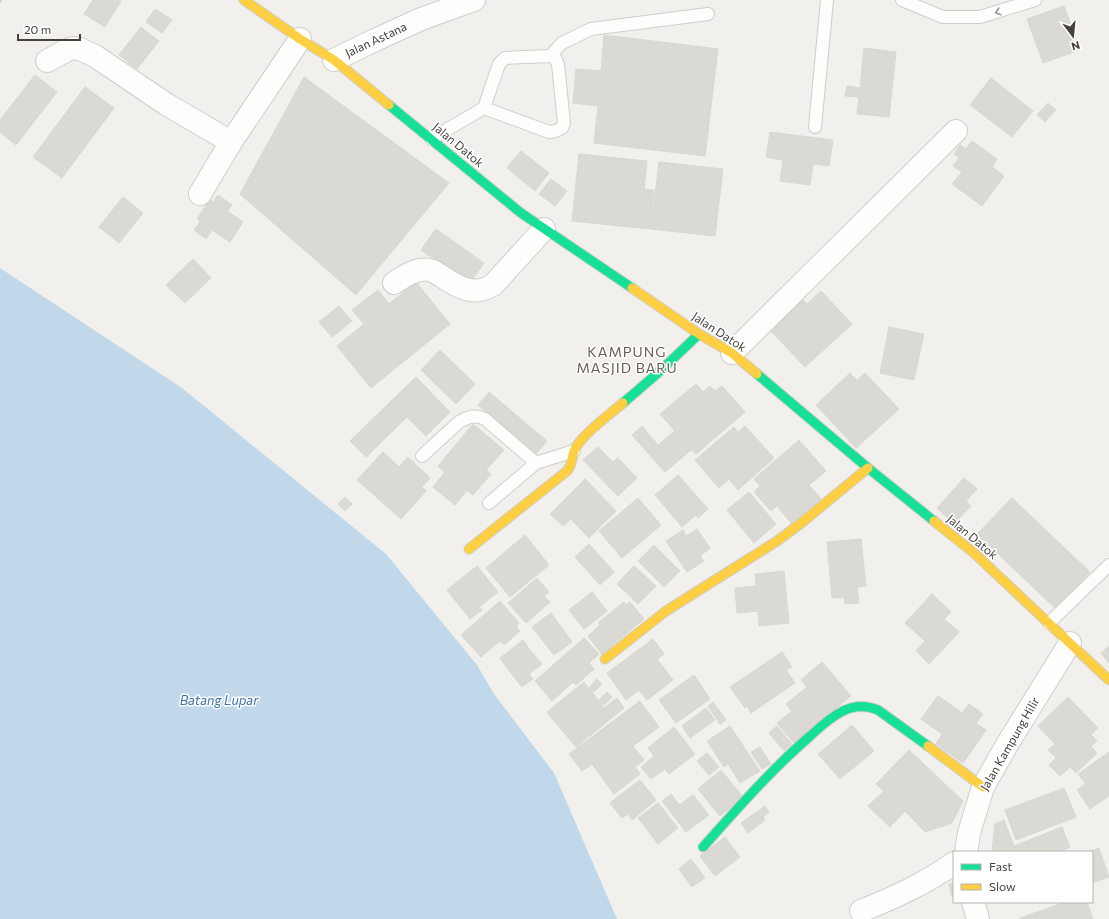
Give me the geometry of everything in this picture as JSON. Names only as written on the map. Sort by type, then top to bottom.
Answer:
[{"type":"main road","name":"Jalan Astana","points":[[244,0],[300,39],[334,60]]},
{"type":"main road","name":"Jalan Datok","points":[[334,60],[432,138],[521,213],[699,334],[732,353],[868,468],[974,553],[1109,680]]},
{"type":"main road","points":[[469,549],[568,472],[571,466],[574,451],[585,436],[659,372],[699,334]]},
{"type":"main road","points":[[605,659],[666,611],[777,542],[868,468]]},
{"type":"main road","points":[[703,847],[751,794],[797,747],[842,711],[860,706],[868,705],[878,710],[983,786]]},
{"type":"street","name":"Jalan Astana","points":[[334,60],[420,20],[474,0]]},
{"type":"street","points":[[200,194],[231,142],[300,39]]},
{"type":"street","points":[[47,61],[67,50],[80,48],[95,56],[166,104],[231,142]]},
{"type":"street","points":[[732,353],[956,131]]},
{"type":"street","points":[[394,283],[409,273],[427,269],[466,290],[474,291],[484,289],[492,284],[544,229]]},
{"type":"street","name":"Jalan Kampung Hilir","points":[[966,851],[969,833],[983,786],[1070,643]]},
{"type":"street","points":[[861,911],[909,890],[941,873],[953,864]]},
{"type":"street","points":[[973,903],[978,919]]},
{"type":"lane","points":[[815,127],[827,0]]},
{"type":"lane","points":[[902,0],[943,17],[980,17],[1036,0]]},
{"type":"lane","points":[[550,56],[562,43],[592,29],[708,14]]},
{"type":"lane","points":[[432,138],[484,108],[500,64],[505,58],[509,56],[550,56],[554,58],[558,64],[564,123],[562,128],[549,132],[484,108]]},
{"type":"lane","points":[[422,456],[459,422],[465,418],[476,415],[485,419],[536,463]]},
{"type":"lane","points":[[489,503],[536,463],[574,451]]},
{"type":"lane","points":[[1049,623],[1109,565]]},
{"type":"water","name":"Batang Lupar","points":[[0,268],[182,388],[386,554],[477,665],[494,694],[554,773],[617,919],[0,919]]},
{"type":"building","points":[[93,0],[121,1],[105,27],[84,14]]},
{"type":"building","points":[[1064,6],[1080,50],[1043,63],[1027,19]]},
{"type":"building","points":[[155,9],[172,20],[162,33],[146,22]]},
{"type":"building","points":[[141,27],[159,41],[137,69],[119,55]]},
{"type":"building","points":[[604,35],[718,49],[705,156],[594,143],[598,106],[573,103],[576,69],[601,71]]},
{"type":"building","points":[[864,48],[896,52],[889,117],[857,114],[859,97],[845,96],[847,86],[860,88]]},
{"type":"building","points":[[35,75],[57,92],[16,145],[0,132],[0,120]]},
{"type":"building","points":[[304,77],[449,183],[356,295],[240,194]]},
{"type":"building","points":[[991,78],[1033,111],[1012,137],[970,105]]},
{"type":"building","points":[[85,87],[114,108],[62,178],[33,157]]},
{"type":"building","points":[[1048,103],[1056,110],[1045,122],[1037,115]]},
{"type":"building","points":[[770,132],[833,140],[829,166],[813,164],[810,185],[780,181],[783,160],[766,157]]},
{"type":"building","points":[[972,141],[997,159],[992,167],[1004,176],[982,206],[952,184],[962,172],[953,166],[959,158],[954,154],[960,145],[966,149]]},
{"type":"building","points":[[521,151],[549,173],[535,191],[507,168]]},
{"type":"building","points":[[579,154],[647,161],[644,189],[654,190],[650,229],[572,221]]},
{"type":"building","points":[[659,162],[723,169],[715,236],[651,229]]},
{"type":"building","points":[[551,179],[567,191],[555,206],[539,194]]},
{"type":"building","points":[[218,195],[232,205],[227,211],[243,222],[230,242],[212,230],[206,239],[194,230],[200,222],[197,219],[210,199],[213,202]]},
{"type":"building","points":[[123,197],[143,213],[119,243],[99,227]]},
{"type":"building","points":[[436,229],[484,263],[469,284],[421,250]]},
{"type":"building","points":[[193,259],[211,278],[185,303],[166,285]]},
{"type":"building","points":[[416,282],[450,324],[371,388],[337,346],[364,324],[352,310],[378,290],[389,304]]},
{"type":"building","points":[[821,291],[852,324],[805,367],[769,329],[802,299],[807,304]]},
{"type":"building","points":[[339,306],[352,321],[332,337],[319,322]]},
{"type":"building","points":[[889,327],[924,334],[914,380],[880,373]]},
{"type":"building","points":[[440,350],[475,384],[456,404],[421,370]]},
{"type":"building","points":[[850,373],[857,380],[865,373],[899,409],[856,448],[816,405]]},
{"type":"building","points":[[416,377],[450,412],[426,436],[407,417],[366,457],[350,441]]},
{"type":"building","points":[[696,384],[703,392],[710,386],[715,391],[722,386],[745,412],[696,454],[691,450],[665,472],[632,435],[642,426],[658,445],[675,431],[660,414]]},
{"type":"building","points":[[489,392],[547,441],[536,454],[478,405]]},
{"type":"building","points":[[473,424],[504,450],[486,470],[491,474],[473,495],[467,490],[455,505],[433,487],[445,472],[438,466]]},
{"type":"building","points":[[745,426],[774,458],[738,490],[729,479],[719,488],[695,460],[734,427],[738,432]]},
{"type":"building","points":[[799,440],[826,471],[809,485],[821,499],[792,524],[777,506],[771,511],[754,492],[760,486],[754,479]]},
{"type":"building","points":[[598,447],[613,462],[618,458],[637,478],[618,496],[583,460]]},
{"type":"building","points":[[383,452],[399,467],[408,457],[430,478],[422,487],[426,491],[401,519],[357,480]]},
{"type":"building","points":[[678,475],[708,509],[698,518],[696,515],[682,527],[655,495]]},
{"type":"building","points":[[964,478],[977,489],[966,501],[971,506],[954,524],[937,508]]},
{"type":"building","points":[[585,479],[616,511],[589,538],[571,519],[563,526],[550,514]]},
{"type":"building","points":[[749,492],[776,524],[754,543],[727,510]]},
{"type":"building","points":[[345,497],[352,504],[345,511],[338,504]]},
{"type":"building","points":[[638,498],[661,525],[622,558],[599,531]]},
{"type":"building","points":[[1012,498],[1090,572],[1056,609],[977,534]]},
{"type":"building","points":[[697,529],[710,548],[700,556],[704,561],[687,572],[666,541],[683,530],[686,536]]},
{"type":"building","points":[[525,535],[549,565],[510,597],[486,568]]},
{"type":"building","points":[[861,539],[866,586],[857,587],[859,603],[845,604],[844,597],[832,598],[827,542]]},
{"type":"building","points":[[589,544],[614,572],[600,585],[575,557]]},
{"type":"building","points":[[654,545],[680,571],[664,587],[638,561]]},
{"type":"building","points":[[477,566],[498,592],[479,607],[482,610],[470,619],[447,590]]},
{"type":"building","points":[[634,566],[656,586],[638,604],[617,584]]},
{"type":"building","points":[[784,571],[789,623],[759,626],[758,611],[737,613],[735,588],[756,586],[755,574]]},
{"type":"building","points":[[537,578],[549,592],[544,596],[550,602],[526,623],[508,603]]},
{"type":"building","points":[[592,592],[607,611],[584,629],[569,610]]},
{"type":"building","points":[[932,594],[951,612],[944,619],[959,632],[929,664],[916,651],[925,641],[905,623]]},
{"type":"building","points":[[500,601],[519,623],[516,627],[520,631],[504,645],[500,641],[481,657],[461,635]]},
{"type":"building","points":[[624,602],[626,605],[630,602],[644,619],[602,654],[588,636],[600,625],[598,623]]},
{"type":"building","points":[[551,613],[572,642],[554,655],[532,627]]},
{"type":"building","points":[[584,638],[599,654],[589,663],[594,669],[576,685],[573,682],[552,701],[535,681]]},
{"type":"building","points":[[653,639],[664,654],[657,659],[673,680],[647,700],[639,690],[626,700],[607,673]]},
{"type":"building","points":[[523,640],[530,650],[507,668],[500,658]]},
{"type":"building","points":[[1109,646],[1109,663],[1101,653]]},
{"type":"building","points":[[530,650],[542,664],[529,674],[533,679],[522,687],[507,668]]},
{"type":"building","points":[[782,652],[792,667],[786,670],[795,683],[751,713],[747,706],[745,708],[730,687]]},
{"type":"building","points":[[822,662],[851,696],[829,714],[801,680]]},
{"type":"building","points":[[694,675],[710,699],[676,723],[659,700]]},
{"type":"building","points":[[597,679],[602,684],[594,692],[589,688]]},
{"type":"building","points":[[584,682],[598,700],[561,729],[547,712]]},
{"type":"building","points":[[807,687],[829,714],[808,731],[786,704]]},
{"type":"building","points":[[607,692],[612,697],[604,705],[599,700]]},
{"type":"building","points":[[938,696],[962,713],[969,704],[983,714],[976,723],[986,730],[963,763],[936,744],[942,734],[921,719]]},
{"type":"building","points":[[1068,697],[1098,728],[1091,735],[1097,741],[1091,746],[1097,753],[1076,773],[1070,767],[1060,776],[1049,765],[1056,758],[1048,750],[1055,744],[1038,726]]},
{"type":"building","points":[[617,698],[624,708],[576,747],[561,729],[598,700],[604,708]]},
{"type":"building","points":[[640,701],[659,727],[633,746],[644,760],[635,767],[640,774],[614,794],[592,764],[582,771],[569,754]]},
{"type":"building","points":[[713,702],[726,720],[720,724],[708,706]]},
{"type":"building","points":[[706,708],[715,720],[690,738],[682,726]]},
{"type":"building","points":[[792,711],[808,731],[794,743],[777,723]]},
{"type":"building","points":[[852,725],[874,751],[840,779],[818,754]]},
{"type":"building","points":[[730,726],[760,771],[740,783],[728,764],[724,767],[707,741]]},
{"type":"building","points":[[777,726],[792,744],[784,751],[769,733]]},
{"type":"building","points":[[674,727],[695,754],[669,774],[665,769],[651,779],[641,767],[654,756],[648,748]]},
{"type":"building","points":[[760,747],[771,764],[762,769],[751,752]]},
{"type":"building","points":[[909,750],[963,801],[952,823],[925,832],[905,811],[890,827],[868,806],[884,791],[876,784]]},
{"type":"building","points":[[1109,752],[1109,796],[1090,809],[1077,790],[1086,784],[1078,774]]},
{"type":"building","points":[[707,753],[719,767],[709,775],[697,761]]},
{"type":"building","points":[[721,770],[743,797],[720,816],[698,789]]},
{"type":"building","points":[[640,780],[656,800],[632,820],[628,814],[622,818],[610,803]]},
{"type":"building","points":[[1064,788],[1076,817],[1016,840],[1005,810]]},
{"type":"building","points":[[671,794],[679,805],[693,795],[709,815],[686,832],[662,801]]},
{"type":"building","points":[[658,803],[678,828],[658,844],[638,818]]},
{"type":"building","points":[[765,806],[769,812],[763,817],[765,820],[748,833],[741,823]]},
{"type":"building","points":[[1004,820],[1014,846],[1062,827],[1070,847],[1060,851],[992,851],[995,824]]},
{"type":"building","points":[[725,837],[740,857],[715,876],[700,856]]},
{"type":"building","points":[[1099,848],[1109,877],[1093,883],[1093,851],[1092,851]]},
{"type":"building","points":[[691,859],[705,878],[692,887],[679,869]]},
{"type":"building","points":[[953,883],[953,897],[952,897],[949,884]]},
{"type":"building","points":[[1063,903],[1087,903],[1093,919],[1020,919]]},
{"type":"traffic: fast","points":[[389,105],[521,213],[632,288]]},
{"type":"traffic: fast","points":[[623,403],[659,372],[699,334]]},
{"type":"traffic: fast","points":[[757,374],[868,468],[934,521]]},
{"type":"traffic: fast","points":[[703,847],[754,790],[781,763],[825,723],[843,711],[860,706],[878,710],[928,746]]},
{"type":"traffic: slow","points":[[244,0],[300,39],[334,60],[389,105]]},
{"type":"traffic: slow","points":[[632,288],[699,334],[732,353],[757,374]]},
{"type":"traffic: slow","points":[[469,549],[567,471],[571,464],[574,451],[583,438],[623,403]]},
{"type":"traffic: slow","points":[[605,659],[666,611],[777,541],[868,468]]},
{"type":"traffic: slow","points":[[934,521],[974,553],[1109,680]]},
{"type":"traffic: slow","points":[[928,746],[983,787]]},
{"type":"district","name":"KAMPUNG MASJID BARU","points":[[627,360]]}]
